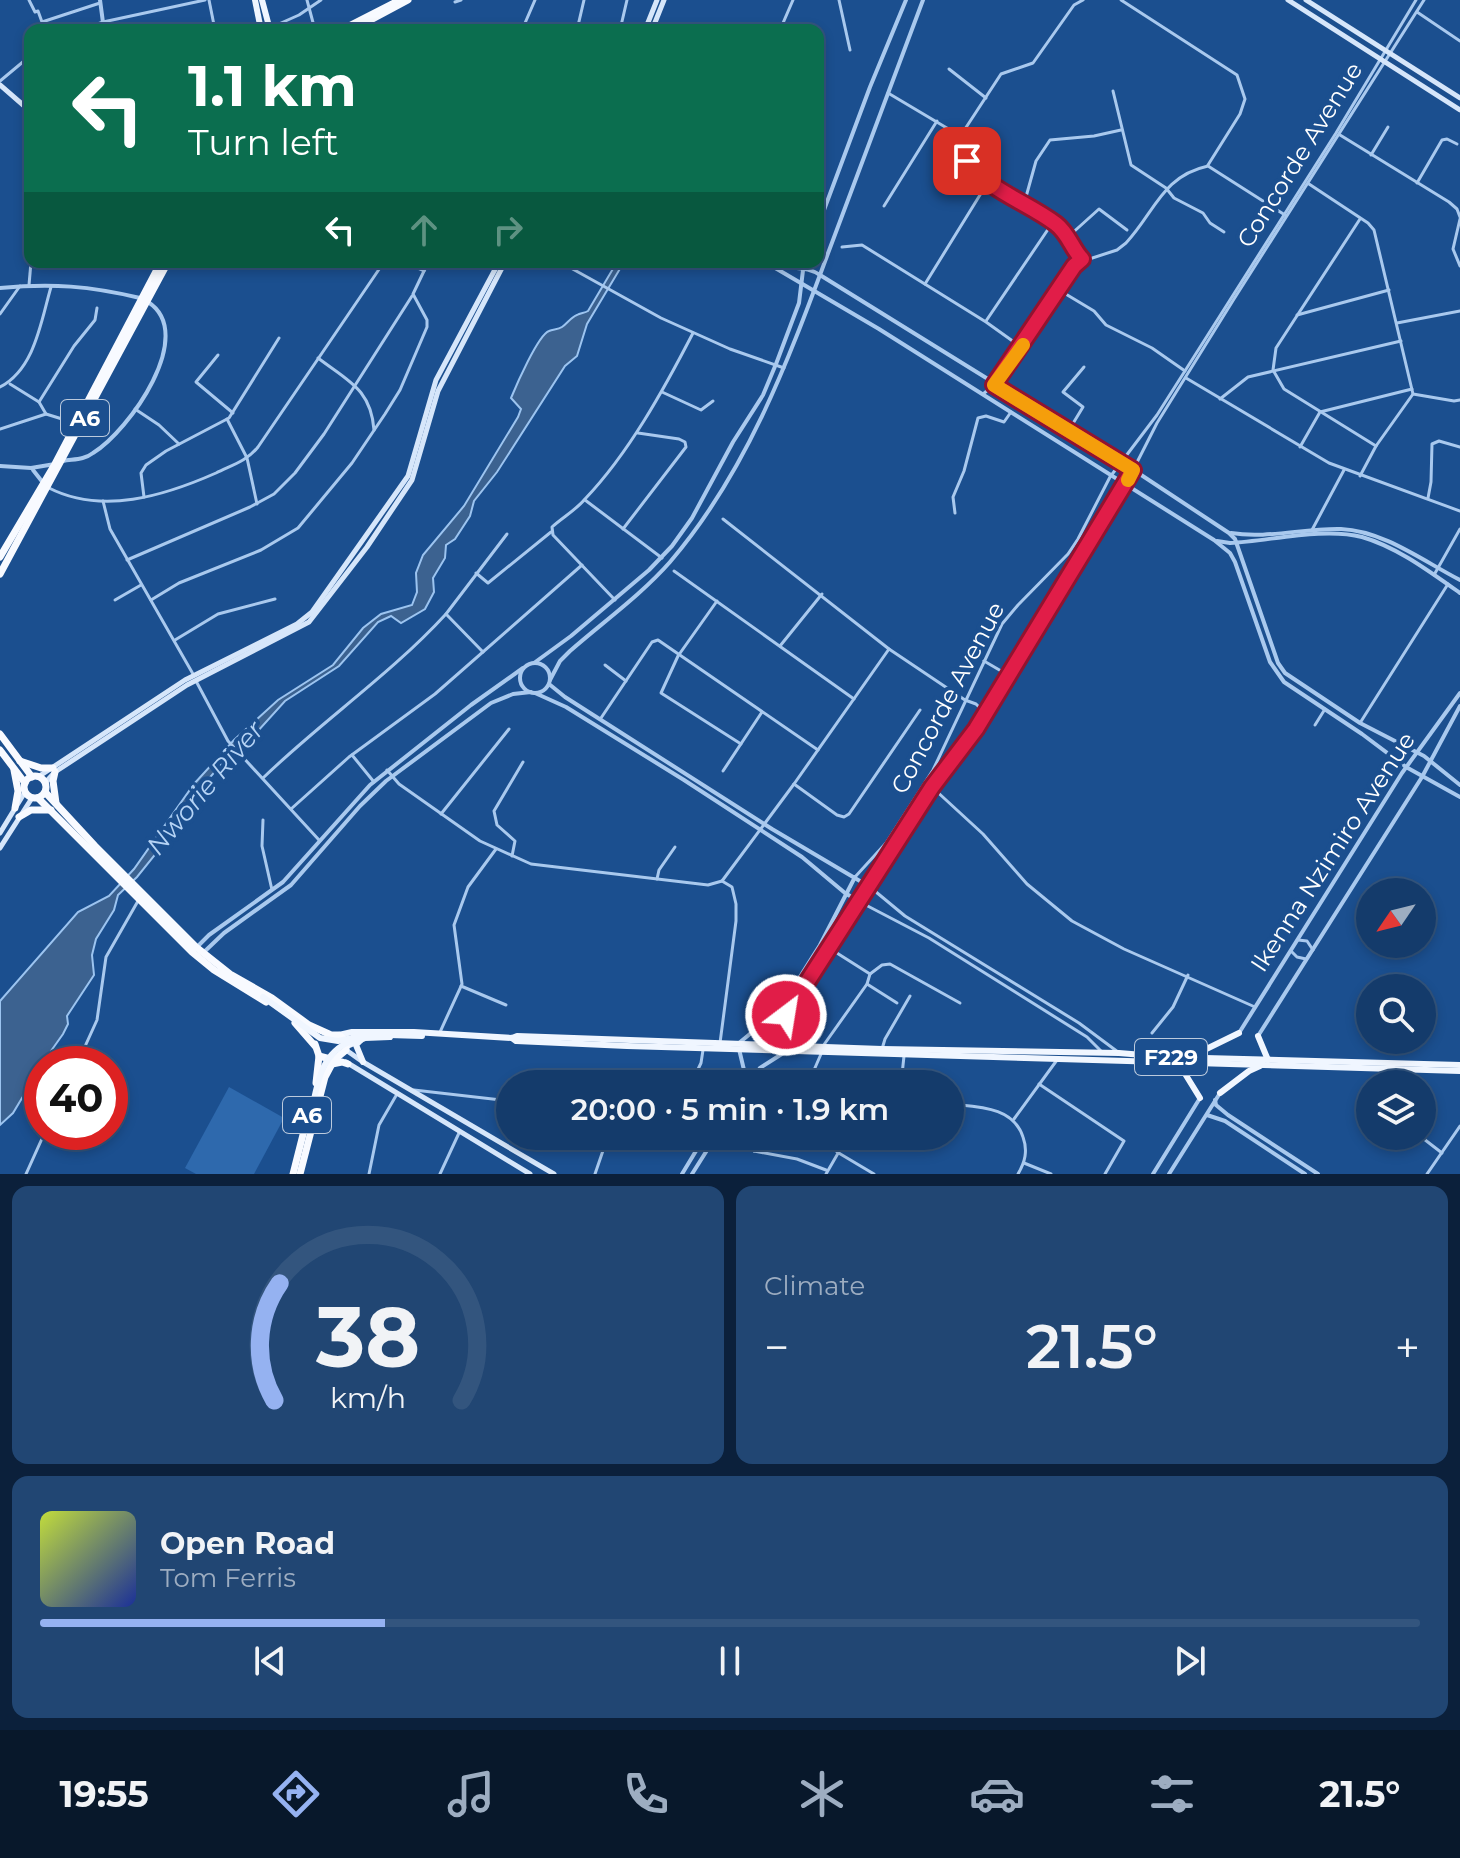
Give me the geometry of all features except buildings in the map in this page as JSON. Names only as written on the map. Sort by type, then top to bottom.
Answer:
[{"type":"highway","points":[[360,24],[400,0]]},
{"type":"highway","points":[[362,24],[408,0]]},
{"type":"highway","name":"A6","points":[[0,557],[58,463],[158,268]]},
{"type":"highway","name":"A6","points":[[58,463],[75,423],[164,268]]},
{"type":"highway","name":"A6","points":[[0,574],[45,485]]},
{"type":"highway","points":[[0,734],[35,787]]},
{"type":"highway","points":[[0,750],[14,768],[198,952],[234,983],[303,1030],[319,1056],[336,1059]]},
{"type":"highway","points":[[19,760],[54,770],[54,807]]},
{"type":"highway","points":[[14,768],[18,791],[15,808]]},
{"type":"highway","points":[[19,817],[31,810],[54,807]]},
{"type":"highway","points":[[198,952],[309,1025],[346,1041],[347,1048]]},
{"type":"highway","points":[[315,1046],[334,1035]]},
{"type":"highway","name":"A6","points":[[300,1174],[327,1073],[347,1048]]},
{"type":"highway","name":"A6","points":[[293,1174],[315,1087],[319,1056]]},
{"type":"highway","points":[[327,1073],[332,1064],[348,1064]]},
{"type":"main road","points":[[255,0],[260,24]]},
{"type":"main road","points":[[262,0],[269,24]]},
{"type":"main road","points":[[647,24],[657,0]]},
{"type":"main road","points":[[654,24],[664,0]]},
{"type":"main road","points":[[1288,0],[1460,110]]},
{"type":"main road","points":[[1306,0],[1460,98]]},
{"type":"main road","points":[[0,83],[24,105]]},
{"type":"main road","points":[[0,833],[15,808],[54,770],[195,678],[301,622],[334,584],[408,476],[436,380],[499,268]]},
{"type":"main road","points":[[0,848],[35,787]]},
{"type":"main road","points":[[234,983],[263,997],[320,1038],[338,1041],[395,1036]]},
{"type":"main road","points":[[334,1035],[414,1032],[425,1035]]},
{"type":"main road","points":[[1187,1057],[1239,1033]]},
{"type":"main road","points":[[303,1163],[302,1150],[322,1068],[328,1057],[342,1045],[364,1037],[425,1035]]},
{"type":"main road","name":"F229","points":[[425,1035],[822,1049],[1187,1057],[1265,1063]]},
{"type":"main road","points":[[1218,1096],[1249,1071],[1265,1063],[1258,1036]]},
{"type":"main road","points":[[364,1037],[347,1048],[363,1062],[554,1174]]},
{"type":"main road","points":[[363,1062],[356,1045],[364,1037]]},
{"type":"main road","name":"F229","points":[[703,1045],[720,1043],[739,1046]]},
{"type":"main road","name":"F229","points":[[822,1049],[904,1055],[971,1053],[1057,1060],[1104,1057]]},
{"type":"main road","name":"F229","points":[[1119,1057],[1179,1064],[1460,1068]]},
{"type":"main road","points":[[336,1059],[527,1173]]},
{"type":"main road","points":[[1179,1064],[1200,1098]]},
{"type":"street","points":[[29,0],[42,22],[100,1],[103,22]]},
{"type":"street","points":[[98,24],[207,0],[213,24]]},
{"type":"street","points":[[307,0],[313,24]]},
{"type":"street","points":[[282,24],[321,0]]},
{"type":"street","points":[[455,2],[461,0]]},
{"type":"street","points":[[525,24],[535,0]]},
{"type":"street","points":[[578,24],[584,0]]},
{"type":"street","points":[[621,24],[627,0]]},
{"type":"street","points":[[783,24],[793,0]]},
{"type":"street","points":[[839,0],[850,50]]},
{"type":"street","points":[[824,210],[906,0]]},
{"type":"street","points":[[824,264],[923,0]]},
{"type":"street","points":[[1079,260],[1069,236],[1053,222],[988,182],[967,161],[962,137],[1001,74],[1033,63],[1074,5],[1083,0]]},
{"type":"street","points":[[983,394],[994,385],[1079,260],[1117,250],[1126,243],[1166,188],[1183,174],[1208,166],[1243,107],[1244,90],[1237,75],[1121,0]]},
{"type":"street","points":[[1416,0],[1423,2]]},
{"type":"street","name":"Concorde Avenue","points":[[1389,52],[1416,0]]},
{"type":"street","name":"Concorde Avenue","points":[[789,1048],[787,1011],[932,787],[976,729],[1126,484],[1157,423],[1423,2]]},
{"type":"street","points":[[1417,12],[1458,39],[1460,33]]},
{"type":"street","points":[[0,83],[24,61]]},
{"type":"street","points":[[949,69],[986,98]]},
{"type":"street","points":[[1113,91],[1131,165],[1166,188],[1174,198],[1203,213],[1210,223],[1224,232]]},
{"type":"street","points":[[888,93],[962,137]]},
{"type":"street","points":[[884,206],[937,121]]},
{"type":"street","points":[[1371,155],[1388,127]]},
{"type":"street","points":[[1024,204],[1036,161],[1050,140],[1121,130]]},
{"type":"street","points":[[1338,134],[1457,209],[1460,218],[1453,249],[1460,266]]},
{"type":"street","name":"Concorde Avenue","points":[[739,1046],[779,1010],[820,945],[855,877],[886,843],[933,770],[1008,616],[1073,547],[1120,461],[1157,415],[1338,134]]},
{"type":"street","points":[[1417,183],[1442,140],[1457,144]]},
{"type":"street","points":[[1208,166],[1285,215]]},
{"type":"street","points":[[925,284],[988,182]]},
{"type":"street","points":[[1308,183],[1374,230],[1413,391],[1360,476]]},
{"type":"street","points":[[1069,236],[1099,209],[1127,230]]},
{"type":"street","points":[[1360,219],[1276,348],[1273,370],[1284,389],[1376,446]]},
{"type":"street","points":[[986,322],[1053,222]]},
{"type":"street","points":[[842,247],[862,245],[1021,347]]},
{"type":"street","points":[[29,285],[30,268]]},
{"type":"street","points":[[31,468],[45,485],[73,498],[103,501],[164,493],[247,458],[258,447],[380,268]]},
{"type":"street","points":[[417,268],[424,271]]},
{"type":"street","points":[[127,560],[274,494],[295,473],[355,386],[413,294],[426,268]]},
{"type":"street","points":[[570,268],[693,333],[784,368]]},
{"type":"street","points":[[776,268],[1214,540],[1230,553],[1235,562],[1270,662],[1296,691],[1406,767],[1460,797]]},
{"type":"street","points":[[198,952],[209,935],[283,882],[387,770],[523,668],[534,663],[615,600],[662,558],[692,518],[763,395],[799,303],[802,268]]},
{"type":"street","points":[[809,268],[1120,461],[1229,533],[1236,543],[1283,675],[1360,723],[1431,761],[1460,785]]},
{"type":"street","points":[[198,952],[291,885],[360,806],[392,776],[491,703],[513,694],[543,690],[560,661],[661,572],[706,516],[747,449],[784,368],[823,268]]},
{"type":"street","points":[[0,387],[9,383],[29,358],[51,284]]},
{"type":"street","points":[[0,288],[51,284],[97,288],[144,300],[158,308],[164,317],[166,352],[135,409],[92,455],[31,468],[0,466]]},
{"type":"street","points":[[0,314],[20,286]]},
{"type":"street","points":[[1059,290],[1094,311],[1106,325],[1152,348],[1185,371]]},
{"type":"street","points":[[1297,315],[1389,290]]},
{"type":"street","points":[[151,600],[179,583],[261,550],[291,533],[338,481],[400,390],[427,327],[427,320],[413,294]]},
{"type":"street","points":[[39,402],[74,346],[95,320],[97,308]]},
{"type":"street","points":[[1397,323],[1460,311]]},
{"type":"street","points":[[476,573],[488,583],[585,500],[662,392],[693,333]]},
{"type":"street","points":[[144,497],[141,473],[146,465],[227,419],[279,338]]},
{"type":"street","points":[[1220,399],[1248,377],[1401,341]]},
{"type":"street","points":[[218,355],[196,382],[233,413]]},
{"type":"street","points":[[318,357],[367,398],[374,430]]},
{"type":"street","points":[[1069,430],[1083,407],[1063,392],[1084,367]]},
{"type":"street","points":[[1186,378],[1344,470],[1460,511]]},
{"type":"street","points":[[9,383],[39,402],[46,414]]},
{"type":"street","points":[[1300,447],[1320,412],[1413,391],[1460,400]]},
{"type":"street","points":[[662,392],[701,410],[713,401]]},
{"type":"street","points":[[135,409],[159,425],[179,444]]},
{"type":"street","points":[[955,513],[953,497],[964,471],[978,418],[986,416],[1004,422],[1011,412]]},
{"type":"street","points":[[0,429],[46,414],[75,423]]},
{"type":"street","points":[[227,419],[247,458],[257,504]]},
{"type":"street","points":[[623,529],[686,444],[679,439],[636,432]]},
{"type":"street","points":[[1427,500],[1432,444],[1439,441],[1460,447]]},
{"type":"street","points":[[1312,530],[1344,470]]},
{"type":"street","points":[[585,500],[662,558]]},
{"type":"street","points":[[103,501],[107,522],[175,640],[228,741],[319,840]]},
{"type":"street","points":[[723,519],[889,649],[984,712]]},
{"type":"street","points":[[1229,533],[1245,536],[1343,529],[1385,540],[1460,580]]},
{"type":"street","points":[[1434,575],[1460,529]]},
{"type":"street","points":[[552,531],[615,600]]},
{"type":"street","points":[[263,778],[298,744],[419,644],[507,534]]},
{"type":"street","points":[[1214,540],[1236,543],[1335,534],[1362,537],[1396,552],[1460,593]]},
{"type":"street","points":[[291,810],[352,755],[435,694],[582,565]]},
{"type":"street","points":[[674,571],[854,699]]},
{"type":"street","points":[[1360,723],[1448,584]]},
{"type":"street","points":[[115,600],[141,585]]},
{"type":"street","points":[[780,646],[822,594]]},
{"type":"street","points":[[175,640],[218,614],[275,599]]},
{"type":"street","points":[[717,601],[678,656],[662,695],[741,744]]},
{"type":"street","points":[[446,614],[483,652]]},
{"type":"street","points":[[600,719],[652,642],[658,640],[818,750]]},
{"type":"street","points":[[387,770],[441,814],[496,849],[531,864],[708,885],[722,881],[889,649]]},
{"type":"street","points":[[984,661],[1008,675]]},
{"type":"street","points":[[534,663],[546,668],[549,682],[600,719],[855,877],[905,916],[1079,1023],[1119,1057]]},
{"type":"street","points":[[605,665],[626,681]]},
{"type":"street","points":[[523,668],[520,680],[524,688],[566,707],[760,829],[802,857],[845,893],[929,938],[1087,1037],[1104,1057]]},
{"type":"street","name":"Ikenna Nzimiro Avenue","points":[[1239,1033],[1406,767],[1460,693]]},
{"type":"street","name":"Ikenna Nzimiro Avenue","points":[[1258,1036],[1422,777],[1460,706]]},
{"type":"street","points":[[1315,725],[1325,709]]},
{"type":"street","points":[[794,784],[844,817],[920,710]]},
{"type":"street","points":[[723,771],[762,712]]},
{"type":"street","points":[[441,814],[509,729]]},
{"type":"street","points":[[352,755],[374,782]]},
{"type":"street","points":[[512,856],[515,841],[497,825],[494,811],[523,762]]},
{"type":"street","points":[[932,787],[972,822],[1048,904],[1087,931],[1255,1007]]},
{"type":"street","points":[[263,820],[262,846],[272,890]]},
{"type":"street","points":[[657,879],[659,870],[675,847]]},
{"type":"street","points":[[439,1035],[461,986],[454,925],[468,887],[496,849]]},
{"type":"street","points":[[720,1043],[736,904],[732,887],[722,881]]},
{"type":"street","points":[[266,894],[270,900]]},
{"type":"street","points":[[85,1046],[97,1020],[106,957],[139,895]]},
{"type":"street","points":[[1298,940],[1307,941],[1313,950]]},
{"type":"street","points":[[829,947],[870,974]]},
{"type":"street","points":[[1291,951],[1297,957],[1306,959]]},
{"type":"street","points":[[814,1070],[822,1049],[867,984],[870,974],[882,965],[890,964],[960,1003]]},
{"type":"street","points":[[1152,1033],[1173,1007],[1188,975]]},
{"type":"street","points":[[867,984],[897,1003]]},
{"type":"street","points":[[461,986],[506,1005]]},
{"type":"street","points":[[882,1049],[910,996]]},
{"type":"street","points":[[698,1070],[703,1045]]},
{"type":"street","points":[[739,1046],[744,1070]]},
{"type":"street","points":[[759,1070],[789,1048]]},
{"type":"street","points":[[902,1070],[904,1055]]},
{"type":"street","points":[[1013,1120],[1057,1060]]},
{"type":"street","points":[[1039,1084],[1124,1141],[1105,1174]]},
{"type":"street","points":[[412,1089],[496,1099]]},
{"type":"street","points":[[369,1174],[379,1125],[397,1094]]},
{"type":"street","points":[[1169,1174],[1218,1096]]},
{"type":"street","points":[[1218,1096],[1216,1105],[1228,1115],[1318,1174]]},
{"type":"street","points":[[1153,1174],[1200,1098]]},
{"type":"street","points":[[964,1106],[987,1108],[1013,1120],[1023,1135],[1026,1156],[1018,1174]]},
{"type":"street","points":[[1207,1115],[1225,1121],[1304,1174]]},
{"type":"street","points":[[1427,1174],[1460,1126]]},
{"type":"street","points":[[440,1174],[459,1133]]},
{"type":"street","points":[[1436,1148],[1442,1153]]},
{"type":"street","points":[[26,1174],[37,1150]]},
{"type":"street","points":[[595,1174],[603,1150]]},
{"type":"street","points":[[682,1174],[697,1150]]},
{"type":"street","points":[[703,1174],[694,1172],[707,1150]]},
{"type":"street","points":[[754,1151],[797,1159],[826,1172],[837,1152],[872,1173]]},
{"type":"street","points":[[1024,1163],[1051,1174]]},
{"type":"shaded area","points":[[613,268],[620,268],[587,324],[577,356],[565,366],[497,472],[474,501],[470,516],[455,539],[446,545],[445,558],[433,578],[434,592],[425,609],[401,623],[391,616],[378,622],[339,666],[285,701],[257,732],[232,752],[198,791],[158,851],[118,895],[114,910],[96,939],[92,955],[94,975],[67,1016],[68,1024],[63,1034],[54,1046],[24,1046],[24,1095],[13,1113],[0,1125],[0,1001],[78,912],[109,896],[134,869],[194,784],[234,740],[278,700],[333,665],[363,628],[381,614],[412,605],[417,592],[416,573],[423,555],[464,506],[518,417],[521,409],[511,398],[533,351],[544,335],[588,311]]},
{"type":"shaded area","points":[[229,1087],[284,1118],[254,1174],[196,1174],[185,1168]]},
{"type":"slow traffic","points":[[1023,345],[994,385],[1133,470],[1128,480]]},
{"type":"route","points":[[786,1015],[932,787],[976,729],[1133,470],[994,385],[1074,266],[1082,259],[1069,236],[1057,224],[988,182],[967,161]]},
{"type":"water label","name":"Nworie River","points":[[205,788]]}]
